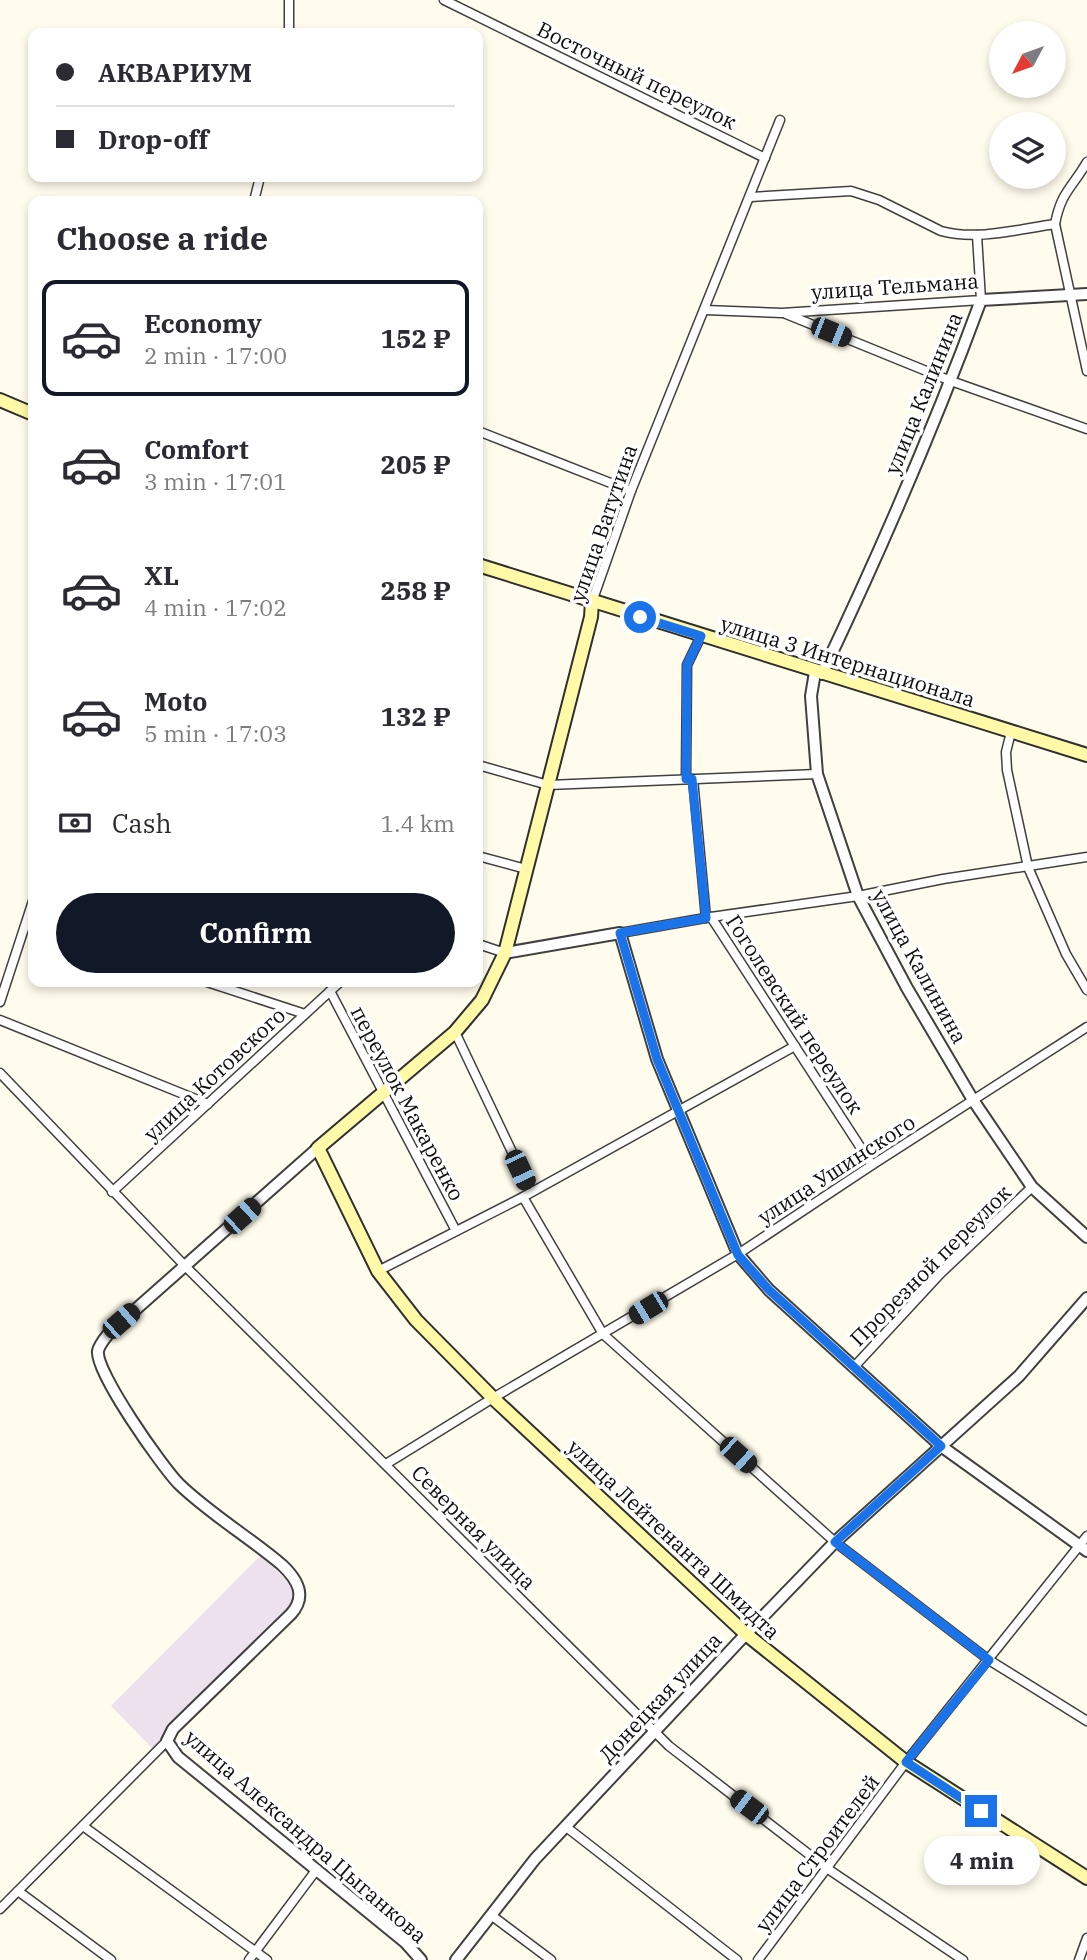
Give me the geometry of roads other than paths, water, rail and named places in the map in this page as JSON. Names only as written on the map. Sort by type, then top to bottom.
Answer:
[{"type":"main road","points":[[0,400],[28,412]]},
{"type":"main road","name":"улица 3 Интернационала","points":[[483,567],[1087,755]]},
{"type":"main road","name":"улица Ватутина","points":[[318,1148],[455,1032],[482,1000],[505,953],[591,617],[592,602]]},
{"type":"main road","name":"улица Лейтенанта Шмидта","points":[[318,1148],[378,1271],[415,1320],[493,1398],[746,1634],[906,1762],[1087,1878]]},
{"type":"street","points":[[289,0],[289,28]]},
{"type":"street","name":"Восточный переулок","points":[[444,0],[456,3],[765,158]]},
{"type":"street","name":"улица Ватутина","points":[[592,602],[631,491],[780,120]]},
{"type":"street","points":[[1087,163],[1083,177],[1067,189],[1059,205],[1055,224],[1087,371]]},
{"type":"street","points":[[750,197],[851,191],[879,200],[951,234],[977,235],[1055,224]]},
{"type":"street","name":"улица Калинина","points":[[977,235],[981,300],[951,381],[866,581],[818,673],[811,696],[817,774],[858,896],[907,988],[973,1100],[1032,1187],[1087,1237]]},
{"type":"street","name":"улица Тельмана","points":[[705,310],[782,313],[1087,294]]},
{"type":"street","points":[[782,313],[951,381],[1087,429]]},
{"type":"street","points":[[483,433],[631,491]]},
{"type":"street","name":"Гоголевский переулок","points":[[701,636],[687,665],[689,779],[708,918],[872,1165]]},
{"type":"street","points":[[1011,732],[1006,752],[1007,770],[1028,867],[1066,954],[1087,990]]},
{"type":"street","points":[[483,766],[548,785],[817,774]]},
{"type":"street","points":[[483,857],[526,869]]},
{"type":"street","points":[[483,946],[505,953],[1087,857]]},
{"type":"street","points":[[0,1002],[28,928]]},
{"type":"street","points":[[620,933],[657,1059],[738,1255],[769,1290],[941,1446],[1083,1549]]},
{"type":"street","points":[[222,987],[305,1014]]},
{"type":"street","name":"улица Котовского","points":[[113,1192],[334,987]]},
{"type":"street","name":"переулок Макаренко","points":[[330,991],[456,1231]]},
{"type":"street","points":[[0,1020],[208,1104]]},
{"type":"street","name":"улица Ушинского","points":[[386,1464],[493,1398],[738,1255],[1087,1027]]},
{"type":"street","points":[[455,1032],[527,1195],[603,1334],[835,1542],[989,1660],[1087,1721]]},
{"type":"street","points":[[378,1271],[527,1195],[794,1046]]},
{"type":"street","name":"Северная улица","points":[[0,1073],[185,1266],[669,1746],[828,1868],[963,1960]]},
{"type":"street","points":[[0,1909],[167,1741],[173,1729],[298,1607],[300,1596],[294,1577],[282,1564],[191,1495],[172,1477],[119,1398],[101,1367],[98,1350],[109,1333],[318,1148]]},
{"type":"street","name":"Прорезной переулок","points":[[853,1368],[940,1274],[1032,1187]]},
{"type":"street","name":"Донецкая улица","points":[[456,1960],[535,1859],[746,1634],[835,1542],[1019,1376],[1087,1298]]},
{"type":"street","name":"улица Строителей","points":[[758,1960],[906,1762],[1083,1549],[1087,1536]]},
{"type":"street","name":"улица Александра Цыганкова","points":[[167,1741],[178,1757],[405,1942],[421,1960]]},
{"type":"street","points":[[83,1826],[267,1960]]},
{"type":"street","points":[[565,1826],[737,1960]]},
{"type":"street","points":[[249,1960],[317,1869]]},
{"type":"street","points":[[18,1891],[111,1960]]},
{"type":"street","points":[[491,1915],[551,1960]]},
{"type":"street","points":[[1079,1960],[1087,1938]]}]
